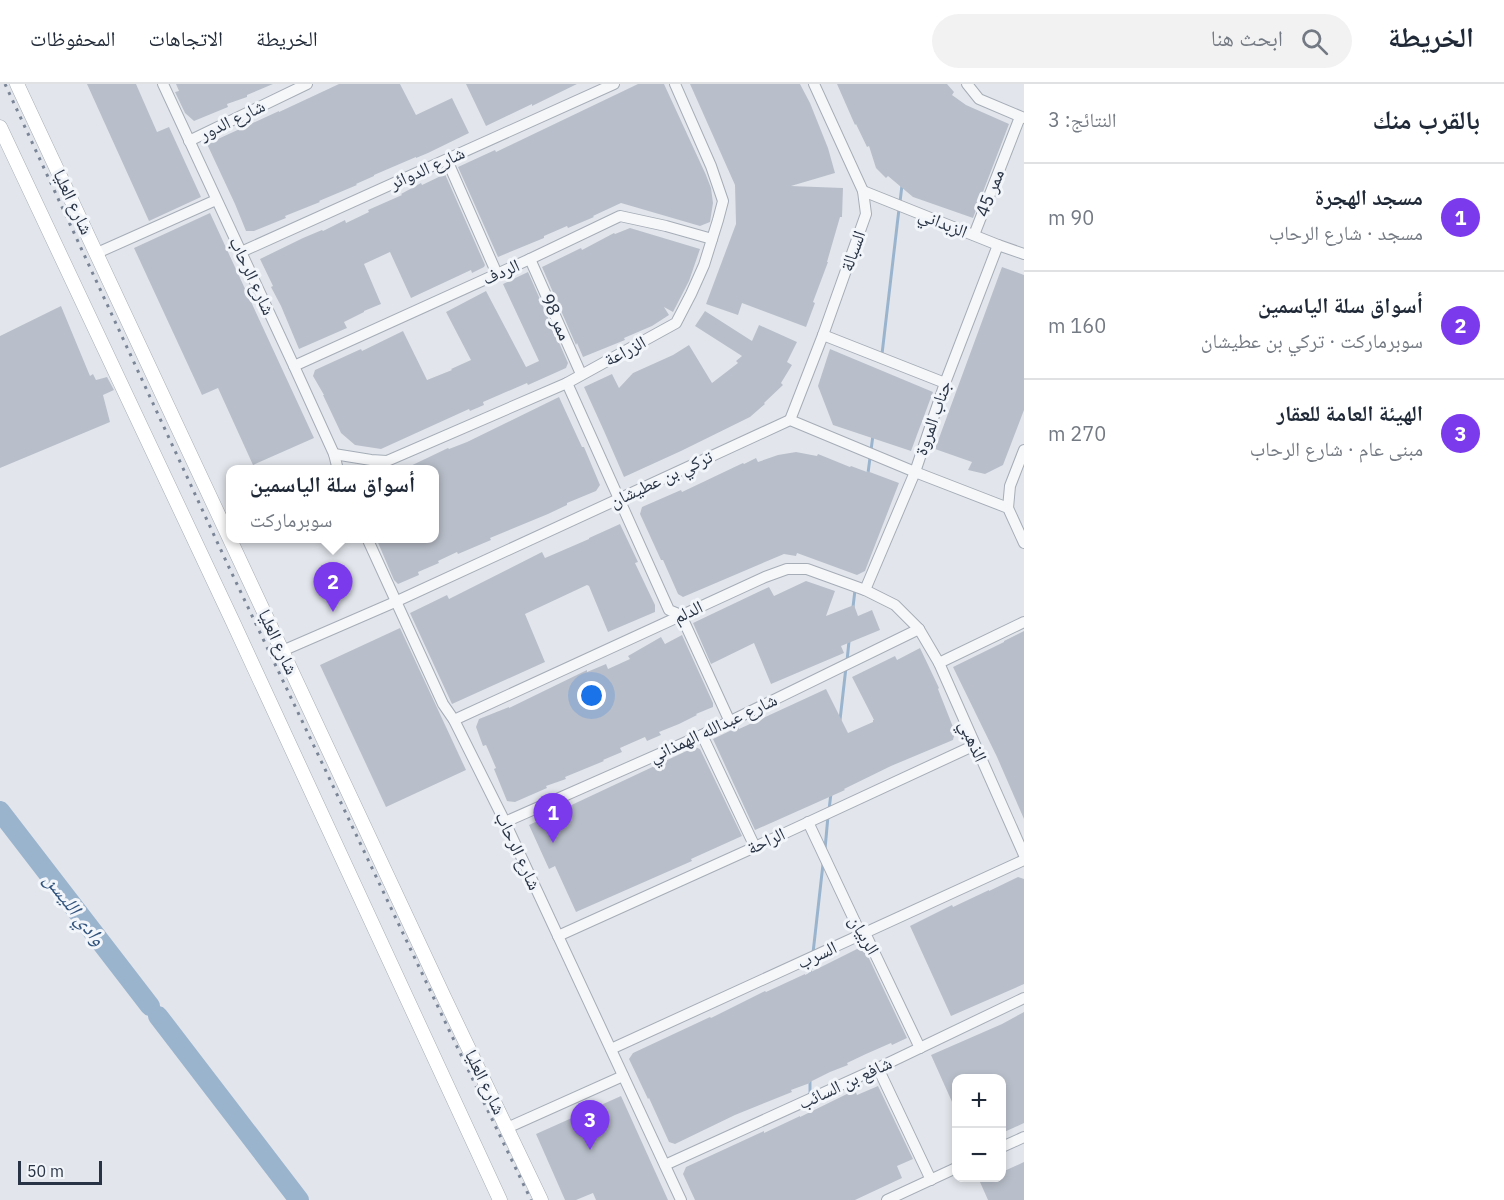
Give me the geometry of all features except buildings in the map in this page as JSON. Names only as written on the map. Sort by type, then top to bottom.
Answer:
[{"type":"main road","name":"شارع العليا","points":[[17,84],[226,531]]},
{"type":"main road","name":"شارع العليا","points":[[0,127],[222,598],[500,1200]]},
{"type":"main road","name":"شارع العليا","points":[[232,543],[541,1200]]},
{"type":"street","name":"شارع الرحاب","points":[[163,84],[294,366],[334,454],[337,465]]},
{"type":"street","name":"شارع الدور","points":[[189,141],[307,84]]},
{"type":"street","name":"شارع الدوائر","points":[[241,252],[614,84]]},
{"type":"street","name":"الزراعة","points":[[334,454],[387,461],[567,383],[676,323],[696,285],[723,201],[711,166],[675,84]]},
{"type":"street","name":"السبالة","points":[[790,420],[866,214],[863,191],[814,84]]},
{"type":"street","points":[[967,84],[979,99],[1022,118]]},
{"type":"street","name":"ممر 45","points":[[974,235],[1022,118]]},
{"type":"street","points":[[447,160],[497,274]]},
{"type":"street","name":"الزبداني","points":[[863,191],[1024,254]]},
{"type":"street","points":[[97,253],[216,200]]},
{"type":"street","name":"الردف","points":[[294,366],[620,216],[712,239]]},
{"type":"street","name":"جناب المروة","points":[[865,590],[915,472],[945,383],[998,245]]},
{"type":"street","name":"ممر 98","points":[[530,259],[581,374]]},
{"type":"street","points":[[823,335],[945,383]]},
{"type":"street","points":[[567,383],[669,610],[681,615],[730,722]]},
{"type":"street","points":[[790,420],[1008,508]]},
{"type":"street","name":"تركي بن عطيشان","points":[[282,651],[395,602],[790,420]]},
{"type":"street","points":[[1024,450],[1010,486],[1008,508],[1024,543]]},
{"type":"street","name":"شارع الرحاب","points":[[369,543],[443,704],[454,720],[505,822],[681,1200]]},
{"type":"street","name":"الدلم","points":[[454,720],[787,568],[807,569],[865,590],[895,605],[919,629]]},
{"type":"street","points":[[939,663],[1024,622]]},
{"type":"street","name":"الذهبي","points":[[919,629],[939,663],[1024,855]]},
{"type":"street","name":"شارع عبدالله الهمذاني","points":[[505,822],[730,722],[919,629]]},
{"type":"street","points":[[702,735],[755,847]]},
{"type":"street","name":"الراحة","points":[[558,936],[975,745]]},
{"type":"street","name":"الربيان","points":[[808,822],[857,926],[865,933],[920,1048]]},
{"type":"street","name":"السرب","points":[[611,1049],[1024,860]]},
{"type":"street","name":"شافع بن السائب","points":[[665,1165],[878,1068],[1024,998]]},
{"type":"street","points":[[878,1068],[931,1180]]},
{"type":"street","points":[[507,1128],[623,1076]]},
{"type":"street","points":[[1006,1146],[1024,1137]]},
{"type":"street","points":[[887,1200],[952,1170]]},
{"type":"waterway","points":[[900,202],[902,185]]},
{"type":"waterway","points":[[882,354],[899,209]]},
{"type":"waterway","points":[[868,473],[873,435]]},
{"type":"waterway","points":[[853,607],[855,590]]},
{"type":"waterway","points":[[847,661],[849,641]]},
{"type":"waterway","points":[[840,720],[846,667]]},
{"type":"waterway","points":[[829,810],[831,793]]},
{"type":"waterway","name":"وادي الليسن","points":[[0,811],[150,1006]]},
{"type":"waterway","points":[[825,849],[828,816]]},
{"type":"waterway","points":[[813,953],[823,864]]},
{"type":"waterway","points":[[810,974],[812,959]]},
{"type":"waterway","name":"وادي الليسن","points":[[158,1016],[299,1200]]},
{"type":"waterway","points":[[810,1079],[810,1097]]},
{"type":"railway","points":[[5,84],[226,561],[531,1200]]},
{"type":"place","name":"أسواق سلة الياسمين","points":[[333,612]]},
{"type":"place","name":"مسجد الهجرة","points":[[553,843]]},
{"type":"place","name":"الهيئة العامة للعقار","points":[[590,1150]]}]
